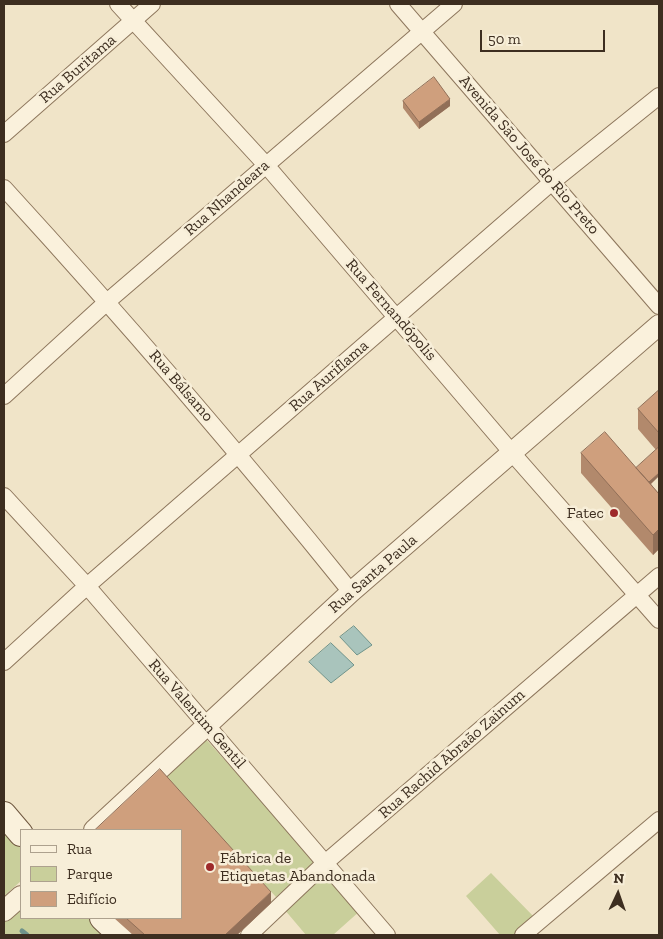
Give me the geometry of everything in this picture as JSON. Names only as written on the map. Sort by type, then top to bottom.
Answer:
[{"type":"main road","points":[[4,814],[20,833]]},
{"type":"main road","points":[[103,919],[120,935]]},
{"type":"street","name":"Rua Fernandópolis","points":[[118,4],[266,165],[513,454],[659,620]]},
{"type":"street","name":"Rua Buritama","points":[[4,134],[152,4]]},
{"type":"street","name":"Avenida São José do Rio Preto","points":[[398,4],[659,306]]},
{"type":"street","name":"Rua Nhandeara","points":[[4,396],[108,301],[454,4]]},
{"type":"street","name":"Rua Auriflama","points":[[4,662],[87,586],[552,182],[659,96]]},
{"type":"street","name":"Rua Bálsamo","points":[[4,188],[108,301],[239,454],[351,592]]},
{"type":"street","name":"Rua Santa Paula","points":[[95,829],[206,724],[351,592],[513,454],[659,325]]},
{"type":"street","name":"Rua Valentim Gentil","points":[[4,496],[87,586],[387,935]]},
{"type":"street","name":"Rua Rachid Abraão Zainum","points":[[249,935],[325,863],[659,576]]},
{"type":"street","points":[[523,935],[659,820]]},
{"type":"street","points":[[4,911],[20,897]]},
{"type":"green space","points":[[203,736],[317,862],[276,897],[164,775]]},
{"type":"green space","points":[[4,829],[20,847],[20,882],[4,896]]},
{"type":"green space","points":[[324,869],[361,910],[333,935],[306,935],[284,909]]},
{"type":"green space","points":[[491,873],[536,919],[517,935],[500,935],[466,896]]},
{"type":"green space","points":[[20,908],[20,919],[96,919],[112,935],[4,935],[4,923]]},
{"type":"water","points":[[354,626],[372,645],[357,655],[340,637]]},
{"type":"water","points":[[331,643],[354,665],[331,683],[309,662]]},
{"type":"building","points":[[434,77],[450,99],[419,122],[403,101]]},
{"type":"building","points":[[659,390],[659,433],[638,409]]},
{"type":"building","points":[[605,432],[659,494],[659,529],[653,535],[581,453]]},
{"type":"building","points":[[658,448],[659,473],[649,482],[636,468]]},
{"type":"building","name":"Fábrica de Etiquetas Abandonada","points":[[160,769],[271,892],[225,935],[145,935],[127,919],[182,919],[182,829],[96,829]]},
{"type":"waterway","points":[[22,931],[27,935]]},
{"type":"place","name":"Fatec","points":[[614,513]]},
{"type":"place","name":"Fábrica de Etiquetas Abandonada","points":[[210,867]]}]
